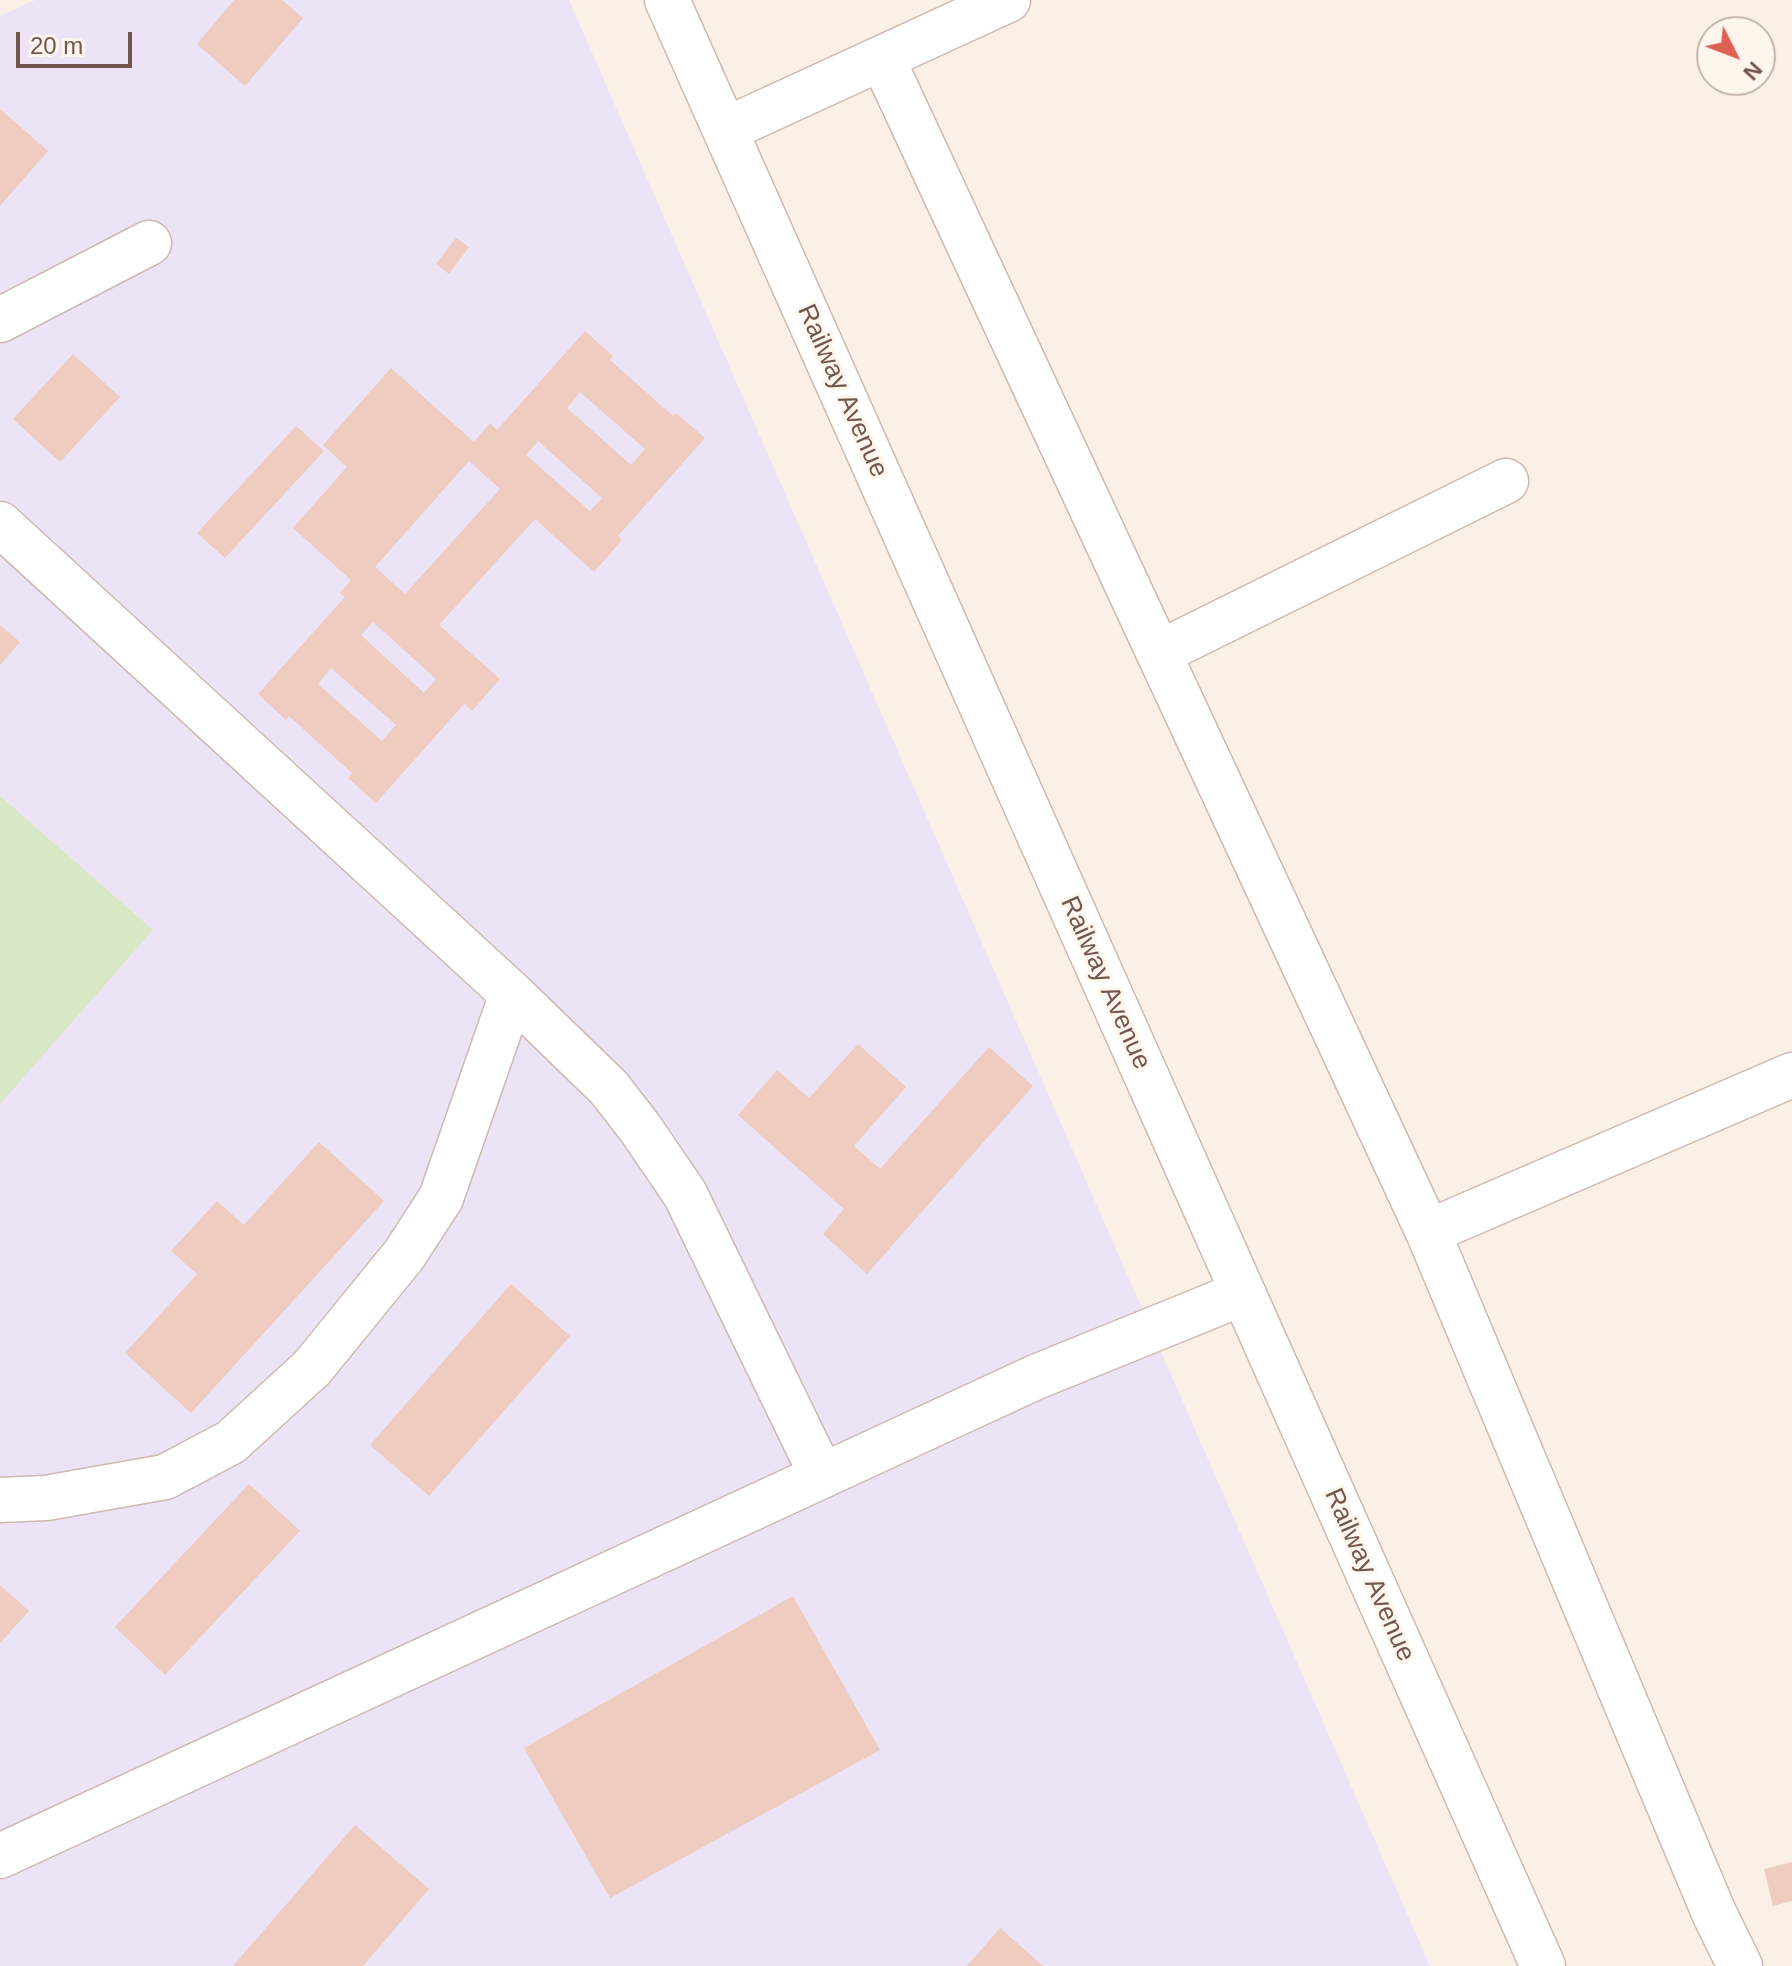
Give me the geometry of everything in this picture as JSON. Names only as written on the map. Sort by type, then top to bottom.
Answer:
[{"type":"street","name":"Railway Avenue","points":[[667,0],[1543,1966]]},
{"type":"street","points":[[725,130],[1008,0]]},
{"type":"street","points":[[882,58],[1428,1232],[1714,1913],[1740,1966]]},
{"type":"street","points":[[0,320],[149,243]]},
{"type":"street","points":[[1159,653],[1506,481]]},
{"type":"street","points":[[0,524],[512,994],[609,1088],[685,1194],[822,1476]]},
{"type":"street","points":[[0,1500],[46,1498],[165,1477],[231,1442],[312,1368],[404,1255],[441,1198],[512,994]]},
{"type":"street","points":[[1428,1232],[1792,1075]]},
{"type":"street","points":[[0,1856],[1036,1377],[1243,1293]]},
{"type":"shaded area","points":[[35,0],[569,0],[1430,1966],[0,1966],[0,16]]},
{"type":"green space","points":[[0,796],[153,930],[0,1104]]},
{"type":"building","points":[[234,0],[282,0],[303,18],[245,86],[197,44]]},
{"type":"building","points":[[0,109],[48,151],[0,206]]},
{"type":"building","points":[[456,238],[469,247],[449,274],[436,264]]},
{"type":"building","points":[[585,331],[613,356],[610,360],[673,416],[676,413],[705,438],[618,536],[622,540],[594,572],[535,519],[439,625],[500,679],[472,711],[464,704],[376,803],[348,778],[352,773],[289,716],[286,720],[258,694],[345,597],[340,593],[351,580],[293,528],[347,467],[323,445],[391,368],[474,442],[490,423],[497,430]],"holes":[[[580,392],[645,449],[631,465],[567,408]],[[538,441],[602,498],[590,511],[526,455]],[[469,461],[500,489],[405,594],[375,567]],[[373,622],[436,679],[424,693],[361,635]],[[331,668],[396,725],[382,741],[318,684]]]},
{"type":"building","points":[[73,354],[120,397],[60,462],[13,419]]},
{"type":"building","points":[[296,426],[324,451],[225,558],[197,533]]},
{"type":"building","points":[[0,625],[20,642],[0,665]]},
{"type":"building","points":[[858,1044],[906,1087],[854,1146],[880,1169],[989,1047],[1033,1086],[867,1274],[823,1234],[844,1209],[738,1115],[777,1070],[809,1098]]},
{"type":"building","points":[[319,1142],[384,1201],[191,1413],[125,1353],[197,1274],[171,1251],[217,1201],[244,1225]]},
{"type":"building","points":[[511,1284],[570,1336],[429,1496],[370,1445]]},
{"type":"building","points":[[249,1484],[300,1531],[165,1675],[115,1627]]},
{"type":"building","points":[[0,1585],[29,1611],[0,1643]]},
{"type":"building","points":[[793,1596],[880,1750],[610,1898],[524,1748]]},
{"type":"building","points":[[355,1825],[429,1889],[363,1966],[233,1966]]},
{"type":"building","points":[[1792,1862],[1792,1901],[1773,1906],[1764,1869]]},
{"type":"building","points":[[1000,1928],[1043,1966],[967,1966]]}]
